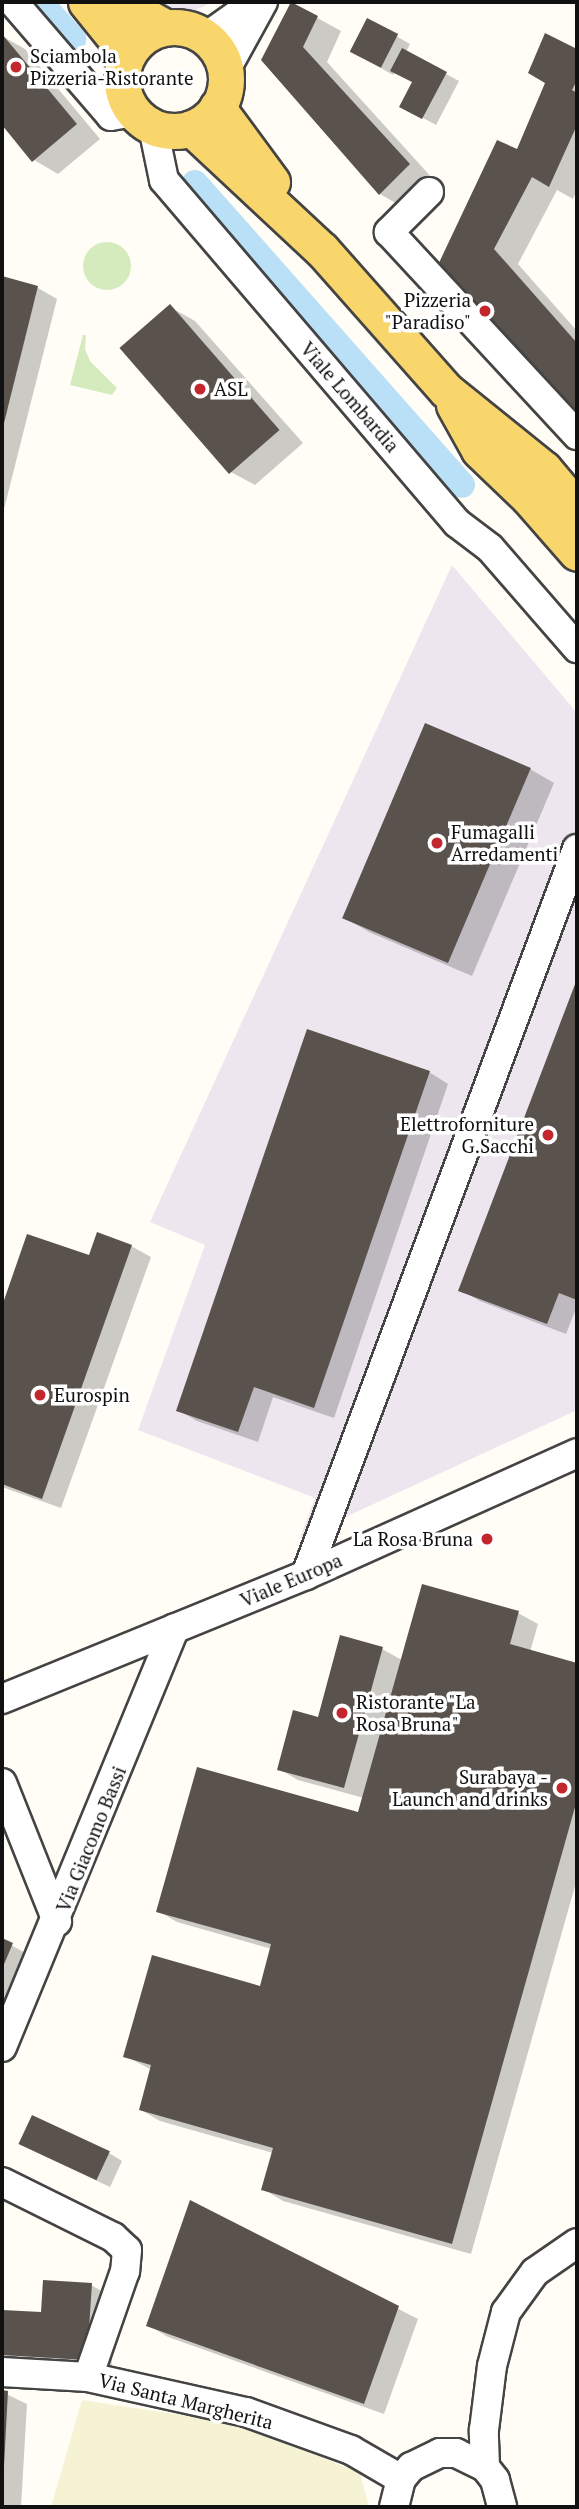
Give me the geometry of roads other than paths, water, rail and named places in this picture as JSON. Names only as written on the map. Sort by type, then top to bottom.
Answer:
[{"type":"main road","points":[[86,2],[127,53]]},
{"type":"main road","points":[[120,2],[165,27]]},
{"type":"main road","points":[[165,27],[186,27],[206,37],[215,47],[225,71],[225,90],[204,118],[171,131],[144,120],[125,99],[121,84],[127,53],[143,36],[165,27]]},
{"type":"main road","points":[[204,118],[446,390],[544,469],[577,508]]},
{"type":"main road","points":[[446,390],[479,450],[528,497],[577,554]]},
{"type":"street","points":[[13,2],[111,116],[144,120]]},
{"type":"street","points":[[206,37],[255,2]]},
{"type":"street","points":[[225,71],[263,2]]},
{"type":"street","name":"Viale Lombardia","points":[[144,120],[164,180],[457,523],[490,548],[577,648]]},
{"type":"street","points":[[429,192],[389,232],[577,435]]},
{"type":"street","points":[[306,1575],[577,849]]},
{"type":"street","name":"Viale Europa","points":[[2,1699],[306,1575],[577,1453]]},
{"type":"street","name":"Via Giacomo Bassi","points":[[2,2047],[57,1921],[175,1628]]},
{"type":"street","points":[[2,1783],[57,1921]]},
{"type":"street","points":[[2,2182],[113,2237],[127,2250],[125,2271],[88,2377]]},
{"type":"street","points":[[485,2467],[484,2430],[492,2366],[506,2312],[535,2272],[577,2243]]},
{"type":"street","points":[[394,2507],[401,2479],[411,2467],[440,2453],[456,2441],[467,2424],[492,2366]]},
{"type":"street","name":"Via Santa Margherita","points":[[2,2372],[88,2377],[246,2412],[351,2450],[401,2479]]},
{"type":"street","points":[[440,2453],[456,2453],[485,2467],[495,2480],[505,2503]]},
{"type":"waterway","points":[[40,2],[73,39]]},
{"type":"waterway","points":[[195,183],[462,485]]},
{"type":"place","name":"Sciambola Pizzeria-Ristorante","points":[[16,67]]},
{"type":"place","name":"Pizzeria \"Paradiso\"","points":[[485,311]]},
{"type":"place","name":"ASL","points":[[200,389]]},
{"type":"place","name":"Fumagalli Arredamenti","points":[[437,843]]},
{"type":"place","name":"Elettroforniture G.Sacchi","points":[[548,1135]]},
{"type":"place","name":"Eurospin","points":[[40,1395]]},
{"type":"place","name":"La Rosa Bruna","points":[[487,1539]]},
{"type":"place","name":"Ristorante \"La Rosa Bruna\"","points":[[342,1713]]},
{"type":"place","name":"Surabaya - Launch and drinks","points":[[562,1788]]}]
